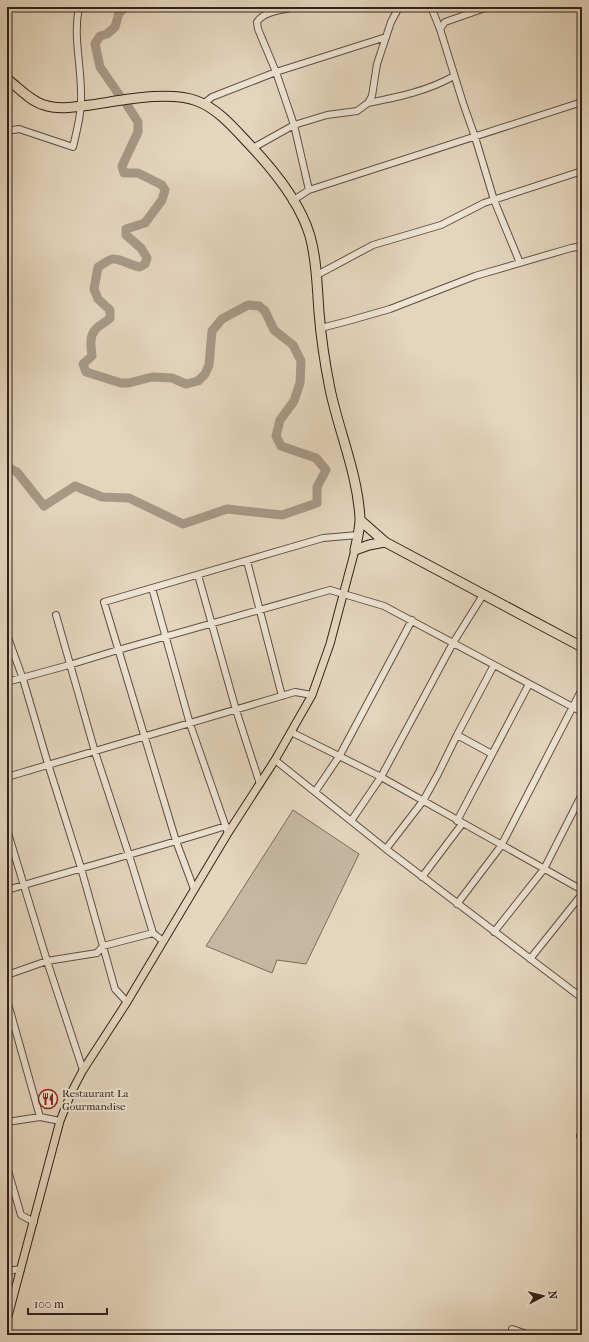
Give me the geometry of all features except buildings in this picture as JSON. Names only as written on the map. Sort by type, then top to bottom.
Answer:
[{"type":"highway","points":[[7,80],[32,100],[45,106],[70,108],[132,99],[178,96],[189,98],[203,104],[222,116],[253,148],[286,189],[310,236],[317,275],[326,367],[356,490],[360,520],[355,550]]},
{"type":"highway","points":[[360,520],[385,542],[582,646]]},
{"type":"highway","points":[[355,550],[369,545],[385,542]]},
{"type":"main road","points":[[7,1320],[60,1121],[72,1091],[83,1070],[127,1002],[194,889],[227,829],[260,784],[292,732],[312,695],[330,644],[355,550]]},
{"type":"street","points":[[7,12],[8,7]]},
{"type":"street","points":[[7,131],[18,129],[73,148],[79,122],[81,93],[76,27],[79,7]]},
{"type":"street","points":[[295,7],[265,14],[257,22],[258,29],[276,72],[294,125],[309,190]]},
{"type":"street","points":[[253,148],[294,125],[327,115],[357,111],[368,103],[372,96],[377,64],[391,22],[399,7]]},
{"type":"street","points":[[431,7],[440,29],[454,76],[476,137],[494,200],[520,263]]},
{"type":"street","points":[[440,29],[445,22],[488,7]]},
{"type":"street","points":[[203,104],[212,97],[276,72],[386,37]]},
{"type":"street","points":[[368,103],[403,96],[443,82],[454,76]]},
{"type":"street","points":[[292,201],[309,190],[582,102]]},
{"type":"street","points":[[317,275],[373,246],[441,226],[484,203],[582,171]]},
{"type":"street","points":[[321,328],[390,309],[475,276],[582,246]]},
{"type":"street","points":[[194,889],[176,841],[104,602],[323,538],[358,535]]},
{"type":"street","points":[[247,561],[282,696]]},
{"type":"street","points":[[198,575],[236,710],[260,784]]},
{"type":"street","points":[[7,890],[176,841],[227,829],[190,724],[152,588]]},
{"type":"street","points":[[7,682],[330,590],[384,606],[582,712]]},
{"type":"street","points":[[351,821],[381,777],[453,643],[483,595]]},
{"type":"street","points":[[56,615],[95,752],[153,933],[163,941]]},
{"type":"street","points":[[315,792],[340,755],[412,620]]},
{"type":"street","points":[[7,635],[23,678],[81,868],[115,989],[127,1002]]},
{"type":"street","points":[[386,850],[423,801],[494,665]]},
{"type":"street","points":[[422,877],[460,822],[492,754],[529,684]]},
{"type":"street","points":[[457,904],[501,846],[582,688]]},
{"type":"street","points":[[7,777],[295,692],[312,695]]},
{"type":"street","points":[[292,732],[381,777],[501,846],[582,890]]},
{"type":"street","points":[[457,735],[492,754]]},
{"type":"street","points":[[275,760],[386,850],[582,998]]},
{"type":"street","points":[[494,932],[544,869],[582,794]]},
{"type":"street","points":[[7,830],[47,961],[83,1070]]},
{"type":"street","points":[[530,959],[582,894]]},
{"type":"street","points":[[7,975],[47,961],[97,953],[103,946],[153,933]]},
{"type":"street","points":[[7,1000],[40,1117]]},
{"type":"street","points":[[7,1122],[40,1117],[60,1121]]},
{"type":"street","points":[[582,1130],[580,1136],[582,1141]]},
{"type":"street","points":[[7,1167],[21,1215],[34,1222]]},
{"type":"street","points":[[7,1271],[21,1269]]},
{"type":"street","points":[[512,1329],[530,1335]]},
{"type":"shaded area","points":[[293,810],[359,854],[306,964],[277,960],[272,973],[206,946]]},
{"type":"waterway","points":[[120,96],[100,67],[95,44],[100,36],[107,34],[115,27],[119,13],[126,7]]},
{"type":"waterway","points":[[7,467],[17,472],[44,506],[75,486],[102,497],[129,498],[183,524],[227,509],[282,515],[317,503],[317,487],[326,470],[316,458],[281,446],[276,436],[280,420],[294,401],[300,383],[301,361],[293,345],[274,330],[265,311],[259,306],[248,305],[222,319],[212,331],[209,365],[205,374],[198,381],[186,384],[172,378],[152,377],[129,383],[121,383],[86,372],[83,364],[92,356],[91,342],[93,333],[110,318],[110,310],[98,299],[94,289],[98,267],[112,259],[140,267],[145,264],[147,258],[141,248],[126,235],[126,229],[145,223],[162,200],[165,190],[162,185],[138,173],[124,173],[122,166],[138,132],[138,122],[127,105]]},
{"type":"place","name":"Restaurant La Gourmandise","points":[[48,1099]]}]
